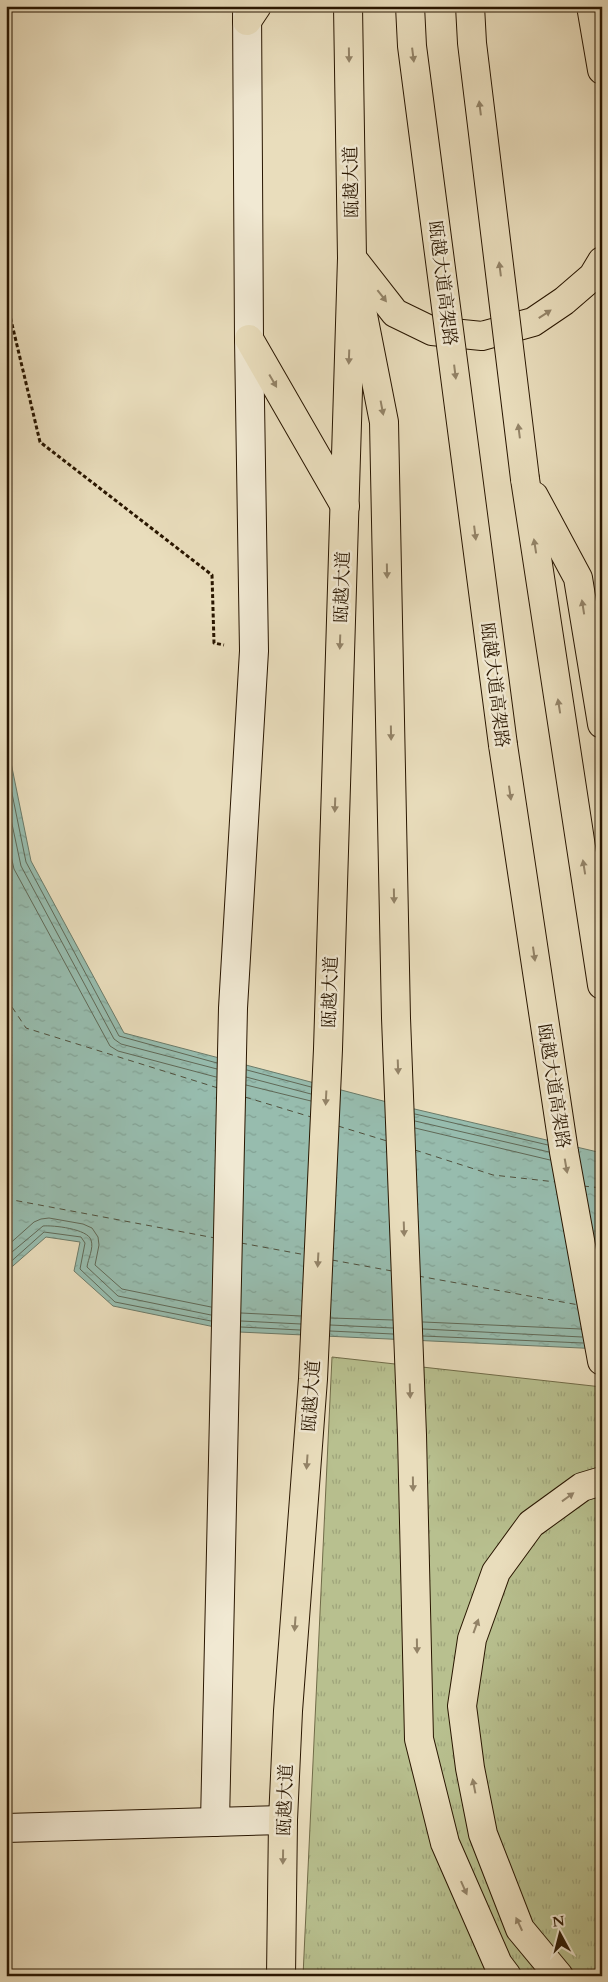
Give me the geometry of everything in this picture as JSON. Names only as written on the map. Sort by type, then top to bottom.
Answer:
[{"type":"highway","name":"瓯越大道","points":[[281,1976],[283,1820],[289,1701],[313,1379],[328,1049],[352,258],[348,6]]},
{"type":"highway","name":"瓯越大道高架路","points":[[410,6],[412,46],[503,745],[564,1152],[602,1361]]},
{"type":"highway","points":[[470,6],[473,53],[525,479],[602,984]]},
{"type":"highway","points":[[591,6],[602,70]]},
{"type":"highway","points":[[352,258],[395,313],[432,332],[482,336],[533,322],[564,301],[593,276],[602,260]]},
{"type":"highway","points":[[352,258],[384,422],[396,1018],[412,1435],[419,1738],[445,1843],[498,1964],[507,1976]]},
{"type":"highway","points":[[249,339],[345,506]]},
{"type":"highway","points":[[525,479],[578,578],[602,724]]},
{"type":"highway","points":[[559,1976],[520,1929],[483,1834],[470,1768],[462,1706],[472,1639],[496,1572],[531,1524],[582,1487],[602,1481]]},
{"type":"street","points":[[215,1822],[233,1008],[254,651],[249,339],[251,11]]},
{"type":"street","points":[[6,1828],[283,1820]]},
{"type":"path","points":[[6,299],[40,442],[212,575],[214,642],[254,651]]},
{"type":"green space","points":[[332,1357],[602,1387],[602,1976],[303,1976]]},
{"type":"water","points":[[6,738],[31,861],[124,1033],[406,1107],[602,1153],[602,1349],[239,1332],[113,1306],[74,1271],[80,1242],[46,1237],[6,1272]]},
{"type":"ferry route","points":[[6,998],[26,1028],[218,1088]]},
{"type":"ferry route","points":[[245,1097],[311,1117]]},
{"type":"ferry route","points":[[338,1126],[387,1141]]},
{"type":"ferry route","points":[[415,1150],[493,1175],[556,1182]]},
{"type":"ferry route","points":[[583,1186],[602,1188]]},
{"type":"ferry route","points":[[6,1203],[13,1200],[215,1238]]},
{"type":"ferry route","points":[[241,1243],[306,1255]]},
{"type":"ferry route","points":[[332,1260],[392,1271]]},
{"type":"ferry route","points":[[418,1276],[579,1305]]}]
